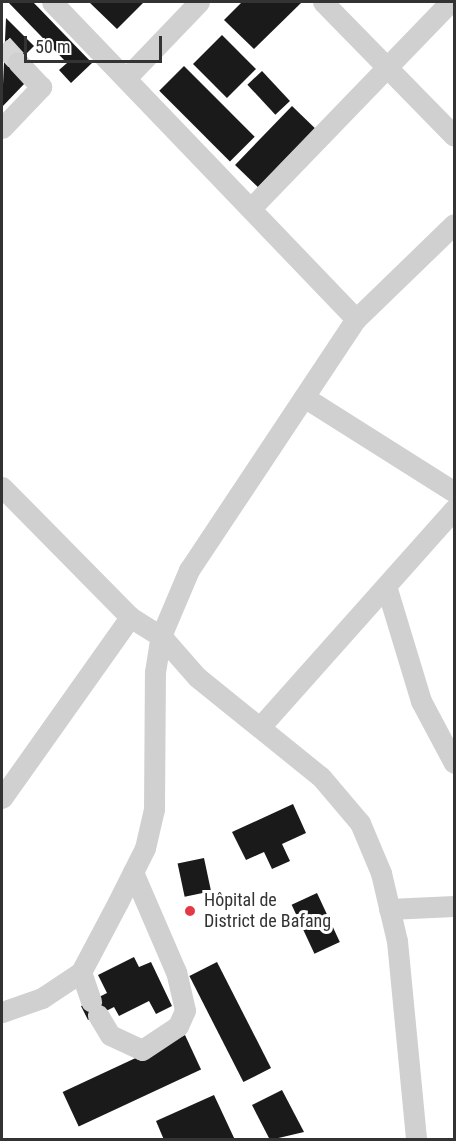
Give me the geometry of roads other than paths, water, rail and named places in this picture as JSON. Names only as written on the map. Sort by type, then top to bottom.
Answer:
[{"type":"street","points":[[52,2],[253,206],[356,319]]},
{"type":"street","points":[[127,77],[199,2]]},
{"type":"street","points":[[323,2],[454,136]]},
{"type":"street","points":[[253,206],[450,2]]},
{"type":"street","points":[[2,128],[41,87],[18,62]]},
{"type":"street","points":[[2,1012],[42,998],[81,972],[133,872],[154,809],[154,672],[161,636],[189,570],[356,319],[454,224]]},
{"type":"street","points":[[304,398],[454,492]]},
{"type":"street","points":[[2,487],[130,617],[161,636],[197,677],[321,777],[360,822],[389,909],[416,1140]]},
{"type":"street","points":[[260,727],[387,589],[454,509]]},
{"type":"street","points":[[387,589],[421,701],[454,763]]},
{"type":"street","points":[[2,798],[130,617]]},
{"type":"street","points":[[81,972],[95,1008],[110,1035],[142,1050],[178,1026],[185,1010],[176,972],[133,872]]},
{"type":"street","points":[[389,909],[454,906]]},
{"type":"tunnel","points":[[2,44],[18,62]]},
{"type":"place","name":"Hôpital de District de Bafang","points":[[190,911]]}]
